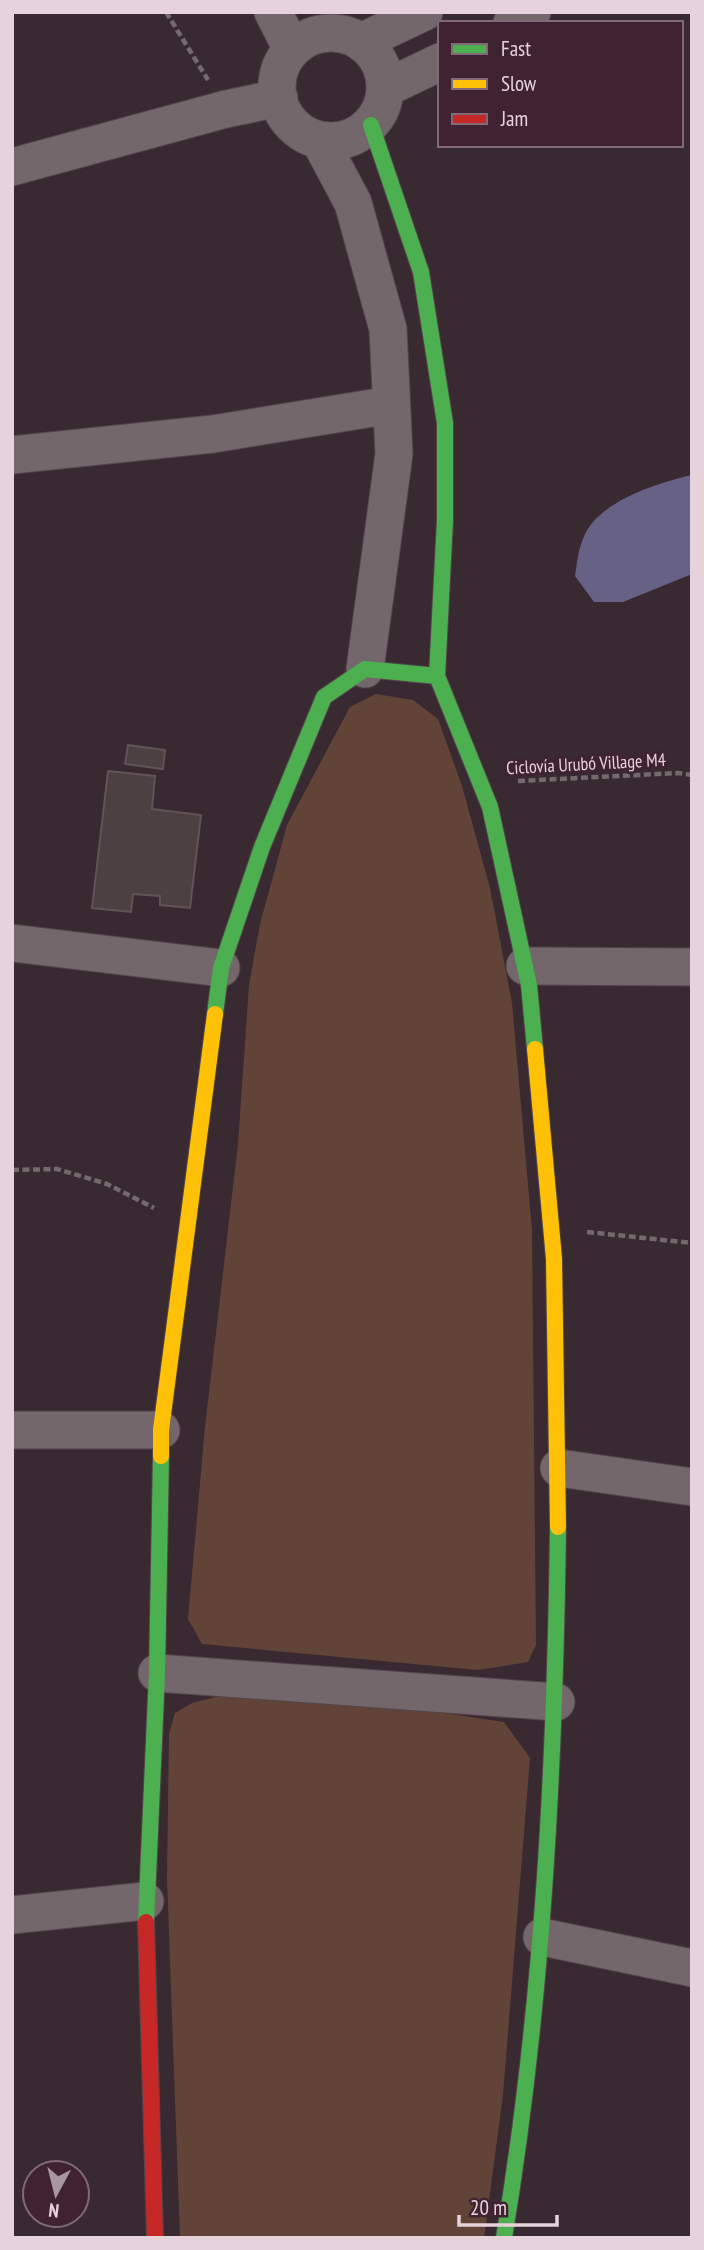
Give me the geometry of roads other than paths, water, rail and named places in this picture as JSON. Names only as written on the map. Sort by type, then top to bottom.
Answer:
[{"type":"street","points":[[273,12],[292,49]]},
{"type":"street","points":[[365,669],[394,454],[388,329],[353,203],[320,141],[293,126],[281,108],[276,88],[280,66],[292,49],[309,37],[424,12]]},
{"type":"street","points":[[516,21],[532,12]]},
{"type":"street","points":[[320,141],[353,137],[371,125],[382,107],[386,88],[382,65],[370,48],[341,29]]},
{"type":"street","points":[[386,88],[438,63]]},
{"type":"street","points":[[12,167],[226,109],[279,98]]},
{"type":"street","points":[[371,125],[421,272],[445,423],[445,520],[437,676],[490,807],[524,966],[551,1229],[559,1468],[556,1702],[541,1937],[515,2172],[504,2238]]},
{"type":"street","points":[[12,456],[214,434],[391,405]]},
{"type":"street","points":[[155,2238],[145,1901],[157,1673],[161,1430],[221,968],[262,847],[324,697],[365,669],[437,676]]},
{"type":"street","points":[[12,943],[221,968]]},
{"type":"street","points":[[524,966],[692,967]]},
{"type":"street","points":[[12,1430],[161,1430]]},
{"type":"street","points":[[559,1468],[692,1487]]},
{"type":"street","points":[[157,1673],[556,1702]]},
{"type":"street","points":[[12,1915],[145,1901]]},
{"type":"street","points":[[541,1937],[692,1968]]}]
